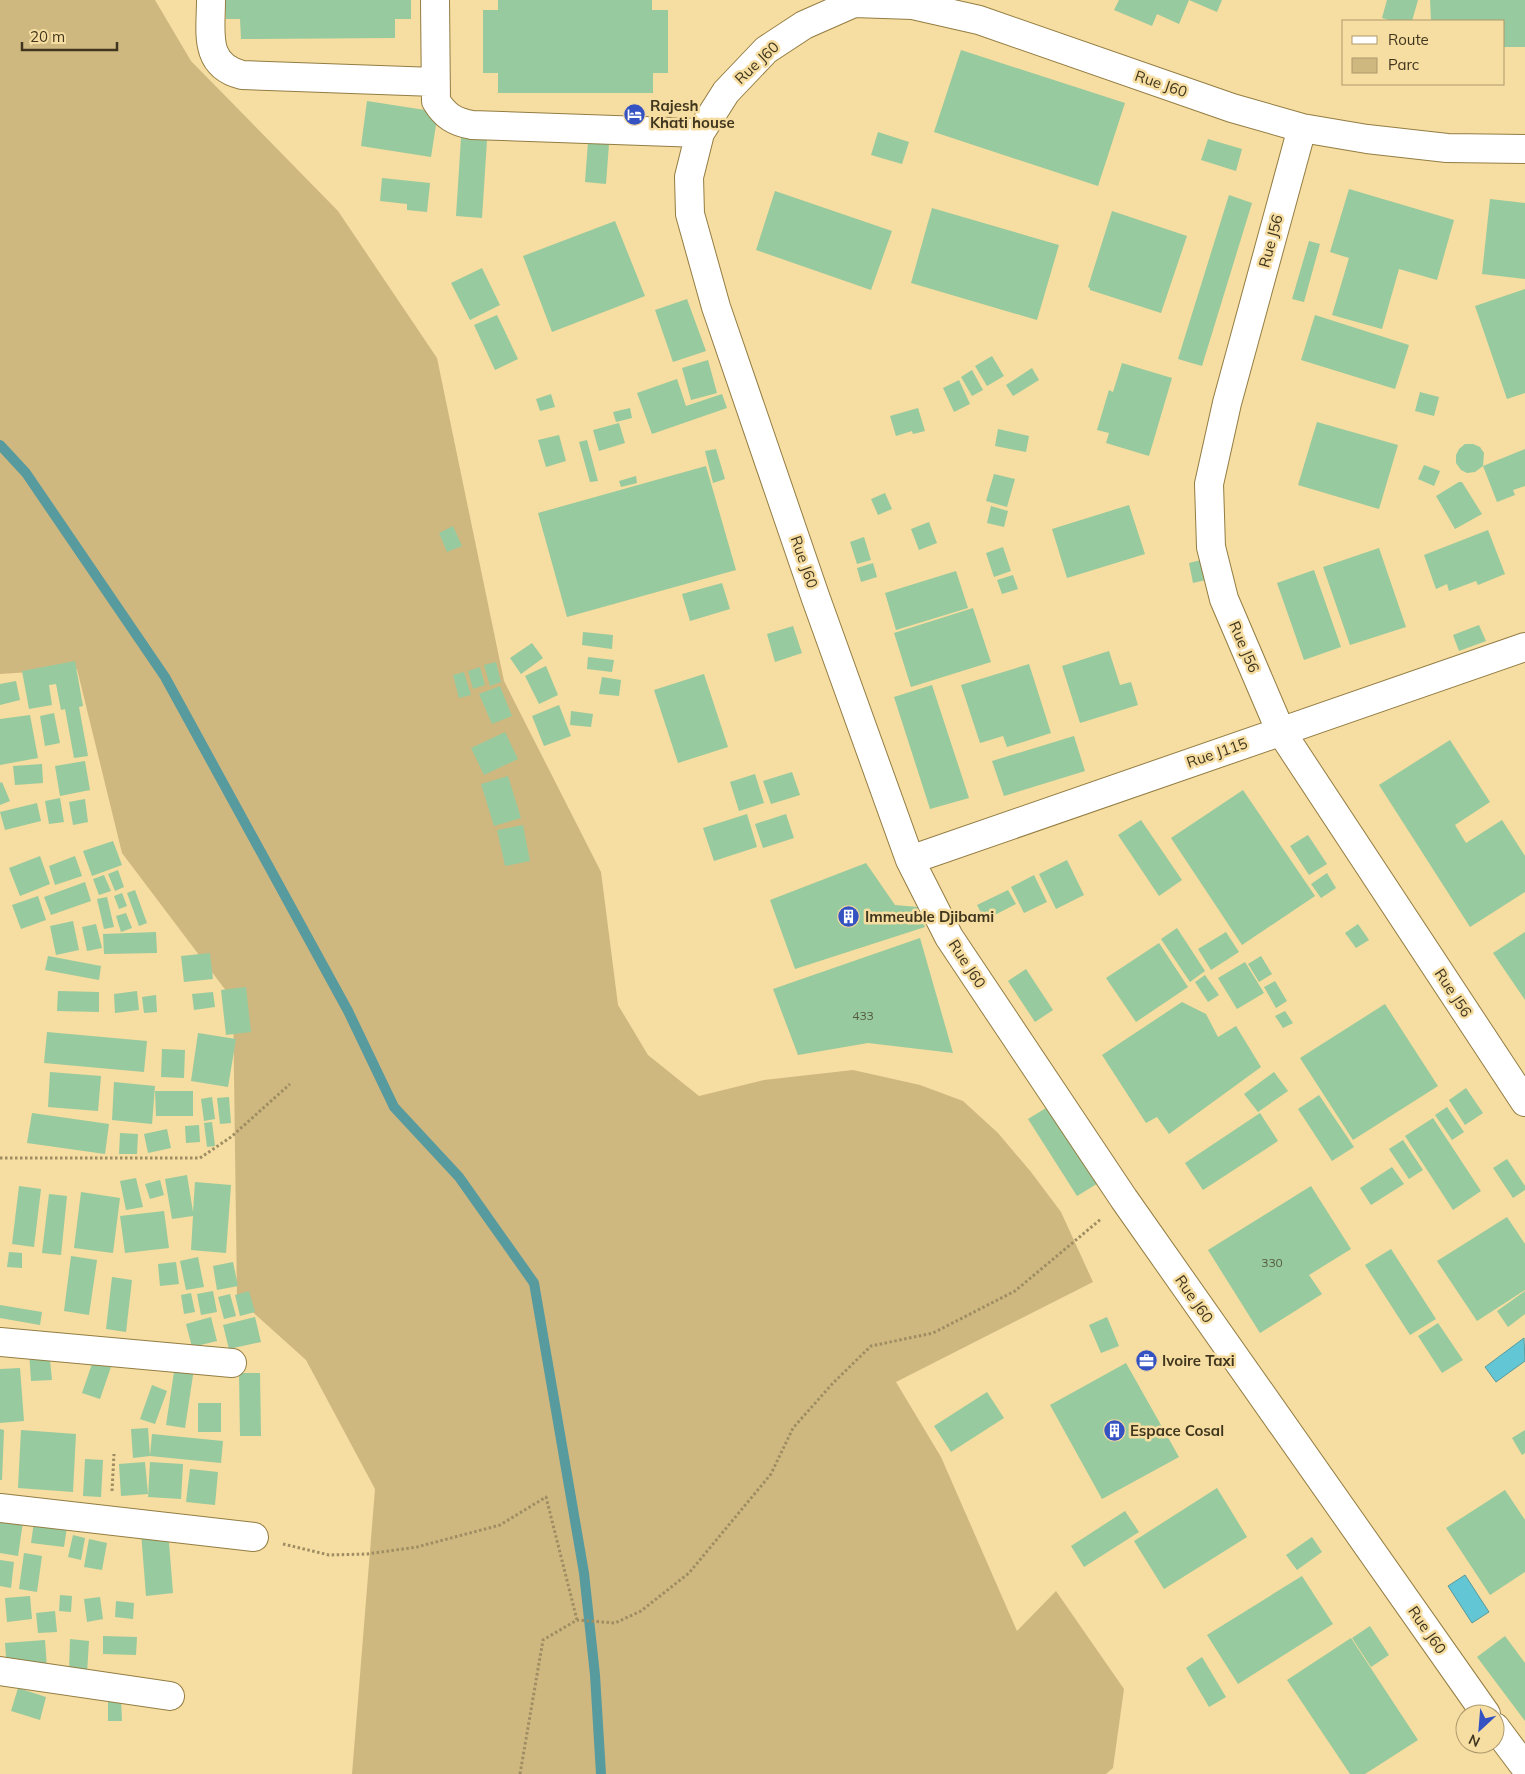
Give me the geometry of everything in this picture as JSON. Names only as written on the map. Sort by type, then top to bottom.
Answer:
[{"type":"street","points":[[211,0],[210,44],[220,65],[230,72],[242,75],[435,82]]},
{"type":"street","points":[[435,0],[436,101],[443,112],[452,120],[462,124],[700,133]]},
{"type":"street","name":"Rue J60","points":[[1479,1704],[1124,1199],[949,937],[910,860],[815,596],[714,298],[690,214],[689,177],[700,133],[726,92],[766,50],[804,25],[854,3],[913,4],[979,20],[1232,108],[1302,128],[1367,139],[1447,148],[1525,149]]},
{"type":"street","name":"Rue J56","points":[[1302,128],[1226,403],[1209,484],[1211,547],[1224,599],[1280,730],[1525,1102]]},
{"type":"street","name":"Rue J115","points":[[910,860],[1280,730],[1525,647]]},
{"type":"street","points":[[0,1342],[232,1363]]},
{"type":"street","points":[[0,1508],[110,1519],[254,1537]]},
{"type":"street","points":[[0,1671],[170,1696]]},
{"type":"street","points":[[1505,1741],[1525,1767]]},
{"type":"path","points":[[0,1158],[200,1158],[231,1137],[290,1084]]},
{"type":"path","points":[[520,1774],[544,1640],[577,1620],[615,1623],[641,1611],[689,1574],[771,1474],[793,1428],[833,1383],[872,1346],[933,1333],[1015,1291],[1124,1199]]},
{"type":"path","points":[[110,1519],[114,1454]]},
{"type":"path","points":[[254,1537],[329,1555],[367,1554],[417,1547],[500,1525],[546,1497],[577,1620]]},
{"type":"green space","points":[[0,0],[155,0],[191,61],[338,211],[437,358],[504,681],[601,872],[618,1005],[648,1055],[699,1096],[764,1080],[853,1070],[920,1085],[963,1101],[998,1133],[1061,1212],[1093,1282],[896,1382],[941,1457],[1017,1631],[1056,1591],[1124,1689],[1113,1768],[1106,1774],[352,1774],[375,1489],[306,1360],[237,1298],[233,1000],[122,853],[77,669],[0,674]]},
{"type":"water","points":[[1524,1338],[1525,1361],[1496,1382],[1485,1367]]},
{"type":"water","points":[[1465,1575],[1489,1612],[1472,1623],[1448,1586]]},
{"type":"building","points":[[225,0],[411,0],[411,19],[395,19],[395,38],[241,39],[240,19],[226,19]]},
{"type":"building","points":[[498,0],[652,0],[652,10],[668,10],[668,73],[653,73],[653,93],[498,93],[498,73],[483,73],[483,10],[498,10]]},
{"type":"building","points":[[1119,0],[1189,0],[1179,24],[1157,14],[1152,26],[1114,10]]},
{"type":"building","points":[[1189,0],[1222,0],[1217,12]]},
{"type":"building","points":[[1387,0],[1418,0],[1412,20],[1389,20],[1382,18]]},
{"type":"building","points":[[1430,0],[1525,0],[1525,47],[1505,47],[1505,20],[1431,20]]},
{"type":"building","points":[[961,50],[1125,103],[1098,186],[934,132]]},
{"type":"building","points":[[367,101],[438,112],[431,157],[361,146]]},
{"type":"building","points":[[878,132],[909,142],[902,164],[871,155]]},
{"type":"building","points":[[461,138],[487,140],[482,218],[456,216]]},
{"type":"building","points":[[1208,139],[1242,149],[1236,171],[1201,160]]},
{"type":"building","points":[[588,142],[609,144],[606,184],[585,182]]},
{"type":"building","points":[[382,178],[430,183],[427,212],[407,210],[407,204],[380,201]]},
{"type":"building","points":[[1349,189],[1454,220],[1437,280],[1399,269],[1382,329],[1332,315],[1349,258],[1330,252]]},
{"type":"building","points":[[775,191],[892,231],[871,290],[756,250]]},
{"type":"building","points":[[1229,195],[1252,203],[1202,366],[1178,359]]},
{"type":"building","points":[[1490,199],[1525,203],[1525,279],[1482,274]]},
{"type":"building","points":[[932,208],[1059,245],[1037,320],[911,283]]},
{"type":"building","points":[[1112,211],[1187,236],[1161,313],[1090,290],[1088,287]]},
{"type":"building","points":[[615,221],[645,296],[552,332],[523,256]]},
{"type":"building","points":[[1309,241],[1320,244],[1304,302],[1292,299]]},
{"type":"building","points":[[482,268],[500,305],[470,320],[451,283]]},
{"type":"building","points":[[1525,289],[1525,393],[1507,399],[1475,306]]},
{"type":"building","points":[[687,299],[706,351],[673,362],[655,310]]},
{"type":"building","points":[[497,315],[518,359],[495,370],[474,325]]},
{"type":"building","points":[[1315,315],[1409,345],[1395,389],[1301,360]]},
{"type":"building","points":[[992,356],[1004,376],[987,386],[975,366]]},
{"type":"building","points":[[708,360],[717,393],[691,400],[682,368]]},
{"type":"building","points":[[1122,363],[1172,378],[1149,456],[1106,443],[1109,433],[1097,430],[1109,390],[1113,392]]},
{"type":"building","points":[[1032,368],[1039,380],[1013,396],[1006,385]]},
{"type":"building","points":[[972,370],[983,390],[972,396],[961,377]]},
{"type":"building","points":[[677,379],[686,406],[722,394],[727,408],[652,434],[637,393]]},
{"type":"building","points":[[959,380],[970,404],[954,412],[943,388]]},
{"type":"building","points":[[1420,392],[1439,397],[1434,416],[1415,411]]},
{"type":"building","points":[[551,394],[555,407],[540,411],[536,399]]},
{"type":"building","points":[[630,408],[632,418],[616,422],[613,412]]},
{"type":"building","points":[[918,408],[925,431],[913,434],[912,431],[896,436],[890,416]]},
{"type":"building","points":[[1317,422],[1398,445],[1379,509],[1298,485]]},
{"type":"building","points":[[619,423],[625,443],[599,451],[593,430]]},
{"type":"building","points":[[998,429],[1029,436],[1026,452],[995,446]]},
{"type":"building","points":[[559,435],[566,461],[546,467],[538,440]]},
{"type":"building","points":[[587,440],[598,481],[590,482],[579,442]]},
{"type":"building","points":[[1465,444],[1473,444],[1480,447],[1484,453],[1483,466],[1475,472],[1467,473],[1461,470],[1456,463],[1456,455]]},
{"type":"building","points":[[716,449],[725,479],[713,483],[705,451]]},
{"type":"building","points":[[1525,449],[1525,486],[1513,490],[1515,495],[1497,502],[1483,466]]},
{"type":"building","points":[[1424,465],[1440,471],[1434,486],[1418,479]]},
{"type":"building","points":[[706,466],[736,570],[567,617],[538,513]]},
{"type":"building","points":[[994,474],[1015,479],[1007,507],[986,501]]},
{"type":"building","points":[[636,476],[637,483],[621,487],[619,481]]},
{"type":"building","points":[[1462,482],[1482,514],[1455,529],[1436,496]]},
{"type":"building","points":[[885,493],[892,509],[878,515],[871,499]]},
{"type":"building","points":[[1129,505],[1145,554],[1067,578],[1052,529]]},
{"type":"building","points":[[991,506],[1008,511],[1004,527],[987,523]]},
{"type":"building","points":[[929,522],[937,543],[919,550],[911,529]]},
{"type":"building","points":[[453,526],[462,546],[447,552],[439,533]]},
{"type":"building","points":[[1488,530],[1505,574],[1478,585],[1476,581],[1449,591],[1447,584],[1436,589],[1424,555]]},
{"type":"building","points":[[864,537],[871,560],[857,564],[850,542]]},
{"type":"building","points":[[1003,547],[1011,571],[994,577],[986,553]]},
{"type":"building","points":[[1379,548],[1406,627],[1350,645],[1323,567]]},
{"type":"building","points":[[1205,559],[1210,579],[1193,583],[1189,563]]},
{"type":"building","points":[[873,563],[877,577],[861,582],[857,568]]},
{"type":"building","points":[[1314,570],[1341,647],[1304,660],[1277,583]]},
{"type":"building","points":[[956,571],[968,608],[896,630],[885,593]]},
{"type":"building","points":[[1013,575],[1018,589],[1002,594],[997,580]]},
{"type":"building","points":[[722,583],[730,609],[690,621],[682,594]]},
{"type":"building","points":[[973,608],[991,662],[911,687],[894,633]]},
{"type":"building","points":[[1479,625],[1486,641],[1459,651],[1453,635]]},
{"type":"building","points":[[793,626],[802,653],[775,662],[767,634]]},
{"type":"building","points":[[583,632],[613,635],[612,649],[582,645]]},
{"type":"building","points":[[532,643],[543,658],[521,674],[510,658]]},
{"type":"building","points":[[1109,651],[1120,685],[1131,682],[1138,705],[1080,723],[1062,666]]},
{"type":"building","points":[[588,657],[614,660],[612,672],[587,669]]},
{"type":"building","points":[[75,661],[83,706],[79,707],[88,756],[74,758],[65,709],[61,710],[56,684],[49,685],[52,705],[29,709],[22,671]]},
{"type":"building","points":[[496,662],[501,682],[490,686],[484,665]]},
{"type":"building","points":[[1029,664],[1051,733],[1007,747],[1003,736],[980,743],[961,685]]},
{"type":"building","points":[[546,666],[558,695],[539,704],[525,676]]},
{"type":"building","points":[[480,667],[485,685],[473,689],[468,671]]},
{"type":"building","points":[[464,672],[471,695],[459,698],[453,675]]},
{"type":"building","points":[[704,674],[728,747],[678,763],[654,690]]},
{"type":"building","points":[[602,677],[621,680],[619,696],[599,694]]},
{"type":"building","points":[[16,681],[20,700],[0,705],[0,684]]},
{"type":"building","points":[[932,685],[969,798],[930,809],[894,697]]},
{"type":"building","points":[[500,686],[512,716],[492,724],[479,694]]},
{"type":"building","points":[[559,705],[571,736],[544,746],[532,716]]},
{"type":"building","points":[[571,711],[593,714],[591,727],[570,725]]},
{"type":"building","points":[[54,713],[60,743],[45,746],[40,716]]},
{"type":"building","points":[[30,715],[38,758],[0,765],[0,719]]},
{"type":"building","points":[[505,732],[518,759],[484,775],[471,748]]},
{"type":"building","points":[[1074,736],[1085,771],[1004,796],[992,761]]},
{"type":"building","points":[[1450,740],[1490,802],[1455,825],[1466,843],[1502,820],[1525,856],[1525,892],[1470,927],[1379,785]]},
{"type":"building","points":[[85,761],[90,790],[60,796],[55,766]]},
{"type":"building","points":[[42,764],[43,783],[15,785],[13,766]]},
{"type":"building","points":[[792,772],[800,795],[771,804],[763,781]]},
{"type":"building","points":[[755,774],[764,803],[739,811],[730,782]]},
{"type":"building","points":[[508,776],[521,818],[494,826],[481,784]]},
{"type":"building","points":[[2,782],[10,801],[0,805],[0,783]]},
{"type":"building","points":[[1243,790],[1315,896],[1242,945],[1171,838]]},
{"type":"building","points":[[60,798],[64,822],[49,824],[45,801]]},
{"type":"building","points":[[85,799],[88,822],[73,825],[69,802]]},
{"type":"building","points":[[37,803],[41,821],[5,830],[0,812]]},
{"type":"building","points":[[747,814],[757,847],[714,861],[703,828]]},
{"type":"building","points":[[786,814],[794,838],[763,848],[755,824]]},
{"type":"building","points":[[1141,820],[1182,880],[1159,896],[1118,835]]},
{"type":"building","points":[[523,825],[530,861],[505,866],[497,830]]},
{"type":"building","points":[[1308,835],[1327,864],[1309,875],[1290,846]]},
{"type":"building","points":[[113,841],[122,865],[92,876],[83,851]]},
{"type":"building","points":[[40,856],[50,884],[20,896],[9,868]]},
{"type":"building","points":[[75,856],[82,876],[55,885],[49,866]]},
{"type":"building","points":[[1067,860],[1084,895],[1056,909],[1039,874]]},
{"type":"building","name":"Immeuble Djibami","points":[[866,863],[895,905],[918,907],[925,927],[795,969],[770,900]]},
{"type":"building","points":[[118,870],[124,887],[115,891],[108,874]]},
{"type":"building","points":[[1327,873],[1336,888],[1321,898],[1311,884]]},
{"type":"building","points":[[104,875],[111,891],[99,895],[93,879]]},
{"type":"building","points":[[1034,875],[1047,902],[1024,913],[1011,887]]},
{"type":"building","points":[[85,882],[91,901],[51,915],[44,897]]},
{"type":"building","points":[[135,890],[147,923],[139,926],[127,893]]},
{"type":"building","points":[[1008,890],[1016,904],[985,920],[977,905]]},
{"type":"building","points":[[122,893],[127,906],[119,909],[114,896]]},
{"type":"building","points":[[38,896],[46,920],[21,929],[12,905]]},
{"type":"building","points":[[107,897],[114,927],[104,929],[97,899]]},
{"type":"building","points":[[126,913],[132,928],[121,932],[116,916]]},
{"type":"building","points":[[73,921],[79,950],[56,955],[50,926]]},
{"type":"building","points":[[96,924],[102,948],[87,951],[82,927]]},
{"type":"building","points":[[1358,924],[1369,940],[1356,948],[1345,933]]},
{"type":"building","points":[[1177,928],[1205,971],[1190,982],[1161,939]]},
{"type":"building","points":[[156,932],[157,953],[104,954],[103,934]]},
{"type":"building","points":[[1226,932],[1239,952],[1211,970],[1198,949]]},
{"type":"building","points":[[1525,932],[1525,1000],[1493,953]]},
{"type":"building","points":[[920,938],[953,1053],[868,1043],[798,1055],[773,989]]},
{"type":"building","points":[[1159,943],[1188,987],[1136,1022],[1106,978]]},
{"type":"building","points":[[210,953],[213,979],[184,982],[181,956]]},
{"type":"building","points":[[48,956],[101,966],[99,980],[45,970]]},
{"type":"building","points":[[1261,956],[1272,974],[1259,982],[1248,964]]},
{"type":"building","points":[[1245,962],[1264,993],[1237,1009],[1218,978]]},
{"type":"building","points":[[1026,969],[1053,1010],[1035,1022],[1008,981]]},
{"type":"building","points":[[1205,975],[1219,995],[1208,1002],[1195,982]]},
{"type":"building","points":[[1275,981],[1287,1001],[1276,1008],[1264,987]]},
{"type":"building","points":[[246,987],[251,1032],[226,1035],[221,990]]},
{"type":"building","points":[[58,991],[99,992],[99,1012],[57,1011]]},
{"type":"building","points":[[137,991],[139,1010],[115,1013],[114,994]]},
{"type":"building","points":[[213,992],[215,1007],[194,1010],[192,994]]},
{"type":"building","points":[[156,995],[157,1012],[144,1013],[142,997]]},
{"type":"building","points":[[1182,1002],[1206,1014],[1218,1037],[1236,1026],[1261,1067],[1169,1134],[1157,1117],[1146,1123],[1102,1055]]},
{"type":"building","points":[[1385,1004],[1438,1086],[1353,1140],[1300,1058]]},
{"type":"building","points":[[1285,1011],[1293,1023],[1283,1028],[1275,1016]]},
{"type":"building","points":[[47,1032],[147,1041],[144,1072],[44,1063]]},
{"type":"building","points":[[198,1033],[236,1039],[228,1087],[191,1081]]},
{"type":"building","points":[[162,1049],[185,1050],[184,1078],[161,1077]]},
{"type":"building","points":[[50,1072],[101,1076],[98,1111],[48,1107]]},
{"type":"building","points":[[1274,1072],[1288,1091],[1258,1112],[1244,1094]]},
{"type":"building","points":[[114,1082],[155,1086],[152,1124],[112,1120]]},
{"type":"building","points":[[1466,1088],[1483,1113],[1465,1125],[1449,1100]]},
{"type":"building","points":[[155,1091],[193,1091],[193,1116],[156,1116]]},
{"type":"building","points":[[1319,1095],[1354,1147],[1332,1161],[1298,1109]]},
{"type":"building","points":[[212,1097],[215,1119],[204,1121],[201,1099]]},
{"type":"building","points":[[229,1097],[231,1123],[220,1124],[217,1098]]},
{"type":"building","points":[[1051,1105],[1100,1182],[1077,1196],[1028,1119]]},
{"type":"building","points":[[1447,1107],[1464,1132],[1452,1140],[1435,1115]]},
{"type":"building","points":[[32,1113],[109,1124],[105,1154],[27,1143]]},
{"type":"building","points":[[1260,1113],[1278,1141],[1203,1190],[1185,1163]]},
{"type":"building","points":[[1433,1118],[1481,1191],[1453,1210],[1405,1136]]},
{"type":"building","points":[[212,1122],[215,1146],[207,1147],[204,1123]]},
{"type":"building","points":[[199,1125],[200,1142],[186,1143],[185,1126]]},
{"type":"building","points":[[167,1129],[171,1148],[148,1153],[144,1134]]},
{"type":"building","points":[[120,1133],[138,1134],[137,1154],[119,1154]]},
{"type":"building","points":[[1403,1140],[1423,1170],[1409,1179],[1389,1149]]},
{"type":"building","points":[[1507,1159],[1525,1186],[1525,1190],[1513,1198],[1493,1168]]},
{"type":"building","points":[[1392,1167],[1404,1184],[1371,1205],[1360,1188]]},
{"type":"building","points":[[187,1175],[193,1212],[195,1182],[231,1185],[226,1253],[191,1250],[193,1216],[172,1219],[165,1179]]},
{"type":"building","points":[[136,1178],[143,1207],[126,1210],[120,1181]]},
{"type":"building","points":[[160,1180],[164,1195],[150,1199],[145,1184]]},
{"type":"building","points":[[19,1186],[41,1189],[34,1247],[12,1244]]},
{"type":"building","points":[[1311,1186],[1351,1249],[1309,1275],[1322,1294],[1260,1333],[1208,1250]]},
{"type":"building","points":[[81,1192],[120,1198],[113,1253],[74,1248]]},
{"type":"building","points":[[49,1194],[67,1196],[61,1255],[42,1253]]},
{"type":"building","points":[[164,1211],[169,1248],[125,1253],[120,1216]]},
{"type":"building","points":[[1507,1217],[1525,1244],[1525,1290],[1477,1321],[1437,1261]]},
{"type":"building","points":[[1391,1249],[1436,1319],[1410,1335],[1365,1265]]},
{"type":"building","points":[[9,1252],[22,1253],[22,1268],[7,1267]]},
{"type":"building","points":[[71,1256],[97,1260],[89,1315],[64,1311]]},
{"type":"building","points":[[198,1257],[204,1287],[186,1290],[180,1261]]},
{"type":"building","points":[[176,1262],[179,1284],[160,1286],[158,1264]]},
{"type":"building","points":[[233,1262],[238,1286],[217,1290],[213,1266]]},
{"type":"building","points":[[112,1277],[132,1280],[126,1332],[106,1329]]},
{"type":"building","points":[[213,1291],[217,1312],[201,1315],[197,1294]]},
{"type":"building","points":[[249,1291],[255,1312],[240,1316],[235,1295]]},
{"type":"building","points":[[1525,1291],[1525,1314],[1508,1327],[1497,1311]]},
{"type":"building","points":[[191,1293],[195,1312],[184,1314],[181,1295]]},
{"type":"building","points":[[230,1294],[236,1316],[224,1319],[218,1297]]},
{"type":"building","points":[[0,1305],[42,1312],[40,1325],[0,1318]]},
{"type":"building","points":[[211,1317],[217,1341],[192,1347],[186,1324]]},
{"type":"building","points":[[255,1317],[261,1342],[229,1349],[223,1325]]},
{"type":"building","points":[[1107,1317],[1119,1346],[1101,1353],[1089,1325]]},
{"type":"building","points":[[1438,1323],[1463,1360],[1442,1373],[1418,1336]]},
{"type":"building","points":[[49,1350],[52,1380],[31,1381],[29,1351]]},
{"type":"building","points":[[95,1355],[113,1361],[100,1399],[82,1393]]},
{"type":"building","points":[[176,1359],[195,1362],[185,1428],[166,1425]]},
{"type":"building","name":"Espace Cosal","points":[[1126,1363],[1179,1457],[1102,1499],[1050,1405]]},
{"type":"building","points":[[20,1368],[24,1421],[0,1423],[0,1369]]},
{"type":"building","points":[[239,1373],[260,1373],[261,1436],[240,1436]]},
{"type":"building","points":[[152,1385],[167,1391],[155,1424],[140,1419]]},
{"type":"building","points":[[987,1392],[1004,1418],[951,1452],[934,1426]]},
{"type":"building","points":[[198,1403],[221,1403],[221,1432],[198,1432]]},
{"type":"building","points":[[148,1428],[150,1456],[133,1458],[131,1429]]},
{"type":"building","points":[[0,1429],[4,1430],[2,1480],[0,1480]]},
{"type":"building","points":[[21,1430],[76,1434],[73,1492],[18,1488]]},
{"type":"building","points":[[1525,1430],[1525,1453],[1522,1455],[1512,1438]]},
{"type":"building","points":[[152,1434],[223,1441],[221,1463],[150,1456]]},
{"type":"building","points":[[85,1459],[103,1460],[101,1497],[83,1496]]},
{"type":"building","points":[[145,1462],[148,1494],[121,1496],[119,1464]]},
{"type":"building","points":[[150,1462],[183,1464],[181,1499],[148,1497]]},
{"type":"building","points":[[190,1469],[218,1472],[215,1505],[186,1502]]},
{"type":"building","points":[[1217,1488],[1247,1537],[1164,1589],[1134,1541]]},
{"type":"building","points":[[1505,1490],[1525,1520],[1525,1572],[1490,1595],[1446,1528]]},
{"type":"building","points":[[1125,1511],[1139,1532],[1084,1567],[1071,1546]]},
{"type":"building","points":[[35,1515],[68,1520],[64,1547],[31,1543]]},
{"type":"building","points":[[0,1519],[23,1522],[18,1556],[0,1553]]},
{"type":"building","points":[[168,1530],[173,1593],[146,1596],[141,1532]]},
{"type":"building","points":[[73,1535],[85,1538],[81,1560],[68,1557]]},
{"type":"building","points":[[1312,1537],[1322,1552],[1297,1570],[1286,1555]]},
{"type":"building","points":[[89,1539],[107,1543],[102,1570],[84,1567]]},
{"type":"building","points":[[24,1553],[42,1556],[37,1592],[19,1589]]},
{"type":"building","points":[[0,1560],[14,1562],[11,1588],[0,1586]]},
{"type":"building","points":[[1302,1576],[1333,1624],[1238,1684],[1207,1635]]},
{"type":"building","points":[[60,1595],[72,1596],[71,1612],[59,1611]]},
{"type":"building","points":[[30,1596],[32,1619],[7,1622],[5,1598]]},
{"type":"building","points":[[100,1597],[103,1619],[87,1622],[84,1599]]},
{"type":"building","points":[[116,1601],[134,1603],[133,1619],[115,1617]]},
{"type":"building","points":[[55,1611],[57,1632],[38,1633],[36,1613]]},
{"type":"building","points":[[1370,1626],[1389,1655],[1371,1667],[1352,1638]]},
{"type":"building","points":[[103,1636],[137,1637],[136,1655],[103,1654]]},
{"type":"building","points":[[1505,1636],[1525,1663],[1525,1721],[1477,1657]]},
{"type":"building","points":[[1351,1638],[1418,1740],[1365,1774],[1350,1774],[1287,1680]]},
{"type":"building","points":[[70,1639],[89,1641],[87,1673],[69,1673]]},
{"type":"building","points":[[45,1640],[47,1668],[7,1671],[5,1643]]},
{"type":"building","points":[[1202,1657],[1226,1697],[1209,1707],[1186,1668]]},
{"type":"building","points":[[18,1688],[46,1697],[40,1720],[11,1711]]},
{"type":"building","points":[[108,1697],[121,1698],[122,1721],[108,1721]]},
{"type":"waterway","points":[[0,445],[26,473],[165,677],[348,1011],[394,1107],[459,1177],[534,1283],[584,1573],[595,1675],[601,1774]]},
{"type":"place","name":"Rajesh Khati house","points":[[634,115]]},
{"type":"place","name":"Immeuble Djibami","points":[[849,917]]},
{"type":"place","name":"Ivoire Taxi","points":[[1146,1361]]},
{"type":"place","name":"Espace Cosal","points":[[1114,1431]]}]
